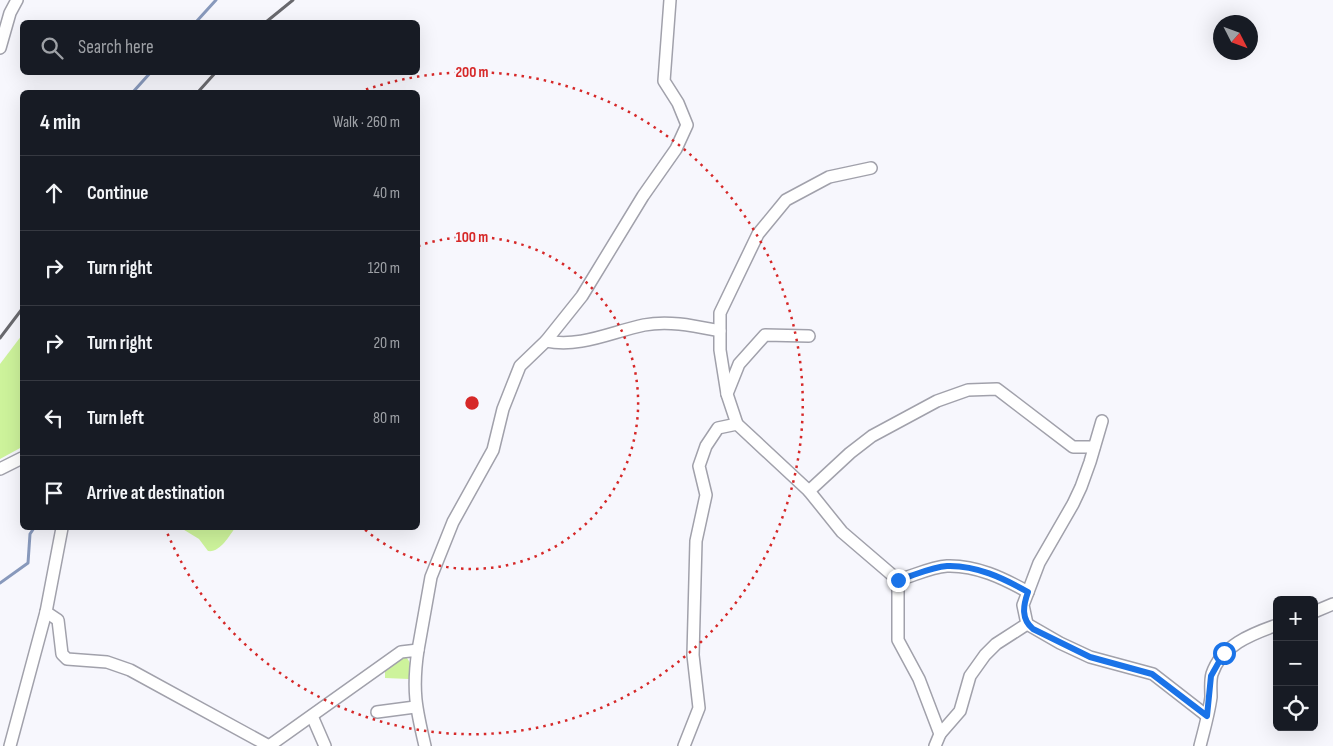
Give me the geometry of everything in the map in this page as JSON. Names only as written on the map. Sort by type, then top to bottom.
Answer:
[{"type":"street","points":[[0,48],[10,13],[17,0]]},
{"type":"street","points":[[425,746],[415,707],[414,682],[418,650],[431,577],[453,522],[493,450],[503,409],[520,366],[546,341],[582,296],[643,196],[676,149],[687,125],[678,103],[664,81],[670,0]]},
{"type":"street","points":[[871,168],[828,177],[786,200],[758,234],[720,313],[720,350],[727,394],[737,424],[810,491],[842,532],[898,580],[898,640],[919,679],[940,734]]},
{"type":"street","points":[[546,341],[559,344],[574,343],[644,325],[660,323],[720,331]]},
{"type":"street","points":[[727,394],[739,364],[765,335],[809,336]]},
{"type":"street","points":[[810,491],[850,453],[872,436],[937,401],[968,390],[997,389],[1073,447],[1094,447]]},
{"type":"street","points":[[1102,421],[1073,504],[1039,563],[1023,605],[1027,624],[1060,643],[1090,657],[1152,674],[1207,716]]},
{"type":"street","points":[[684,746],[699,708],[693,655],[696,541],[706,495],[699,466],[706,446],[718,428],[737,424]]},
{"type":"street","points":[[0,469],[20,459]]},
{"type":"street","points":[[10,746],[46,612],[62,530]]},
{"type":"street","points":[[898,580],[945,566],[972,567],[1008,581],[1028,592]]},
{"type":"street","points":[[1318,610],[1333,604]]},
{"type":"street","points":[[46,612],[58,620],[62,654],[67,659],[107,662],[130,670],[269,746],[402,652],[418,650]]},
{"type":"street","points":[[935,746],[940,734],[960,711],[970,676],[985,656],[996,644],[1027,624]]},
{"type":"street","points":[[1200,746],[1207,716],[1211,676],[1224,653],[1245,638],[1273,627]]},
{"type":"street","points":[[377,712],[415,707]]},
{"type":"street","points":[[312,716],[325,746]]},
{"type":"green space","points":[[20,338],[20,448],[0,459],[0,364]]},
{"type":"green space","points":[[184,530],[234,530],[220,547],[212,551],[208,551],[199,539]]},
{"type":"green space","points":[[402,656],[406,656],[410,663],[409,679],[385,678],[385,668]]},
{"type":"waterway","points":[[198,20],[216,0]]},
{"type":"waterway","points":[[135,90],[148,75]]},
{"type":"waterway","points":[[0,583],[28,563],[30,534],[33,530]]},
{"type":"railway","points":[[268,20],[293,0]]},
{"type":"railway","points":[[200,90],[213,75]]},
{"type":"railway","points":[[0,338],[20,312]]},
{"type":"route","points":[[898,580],[945,566],[972,567],[1008,581],[1028,592],[1023,605],[1027,624],[1033,629],[1090,657],[1152,674],[1165,682],[1207,716],[1211,699],[1211,676],[1216,664],[1224,653]]}]
